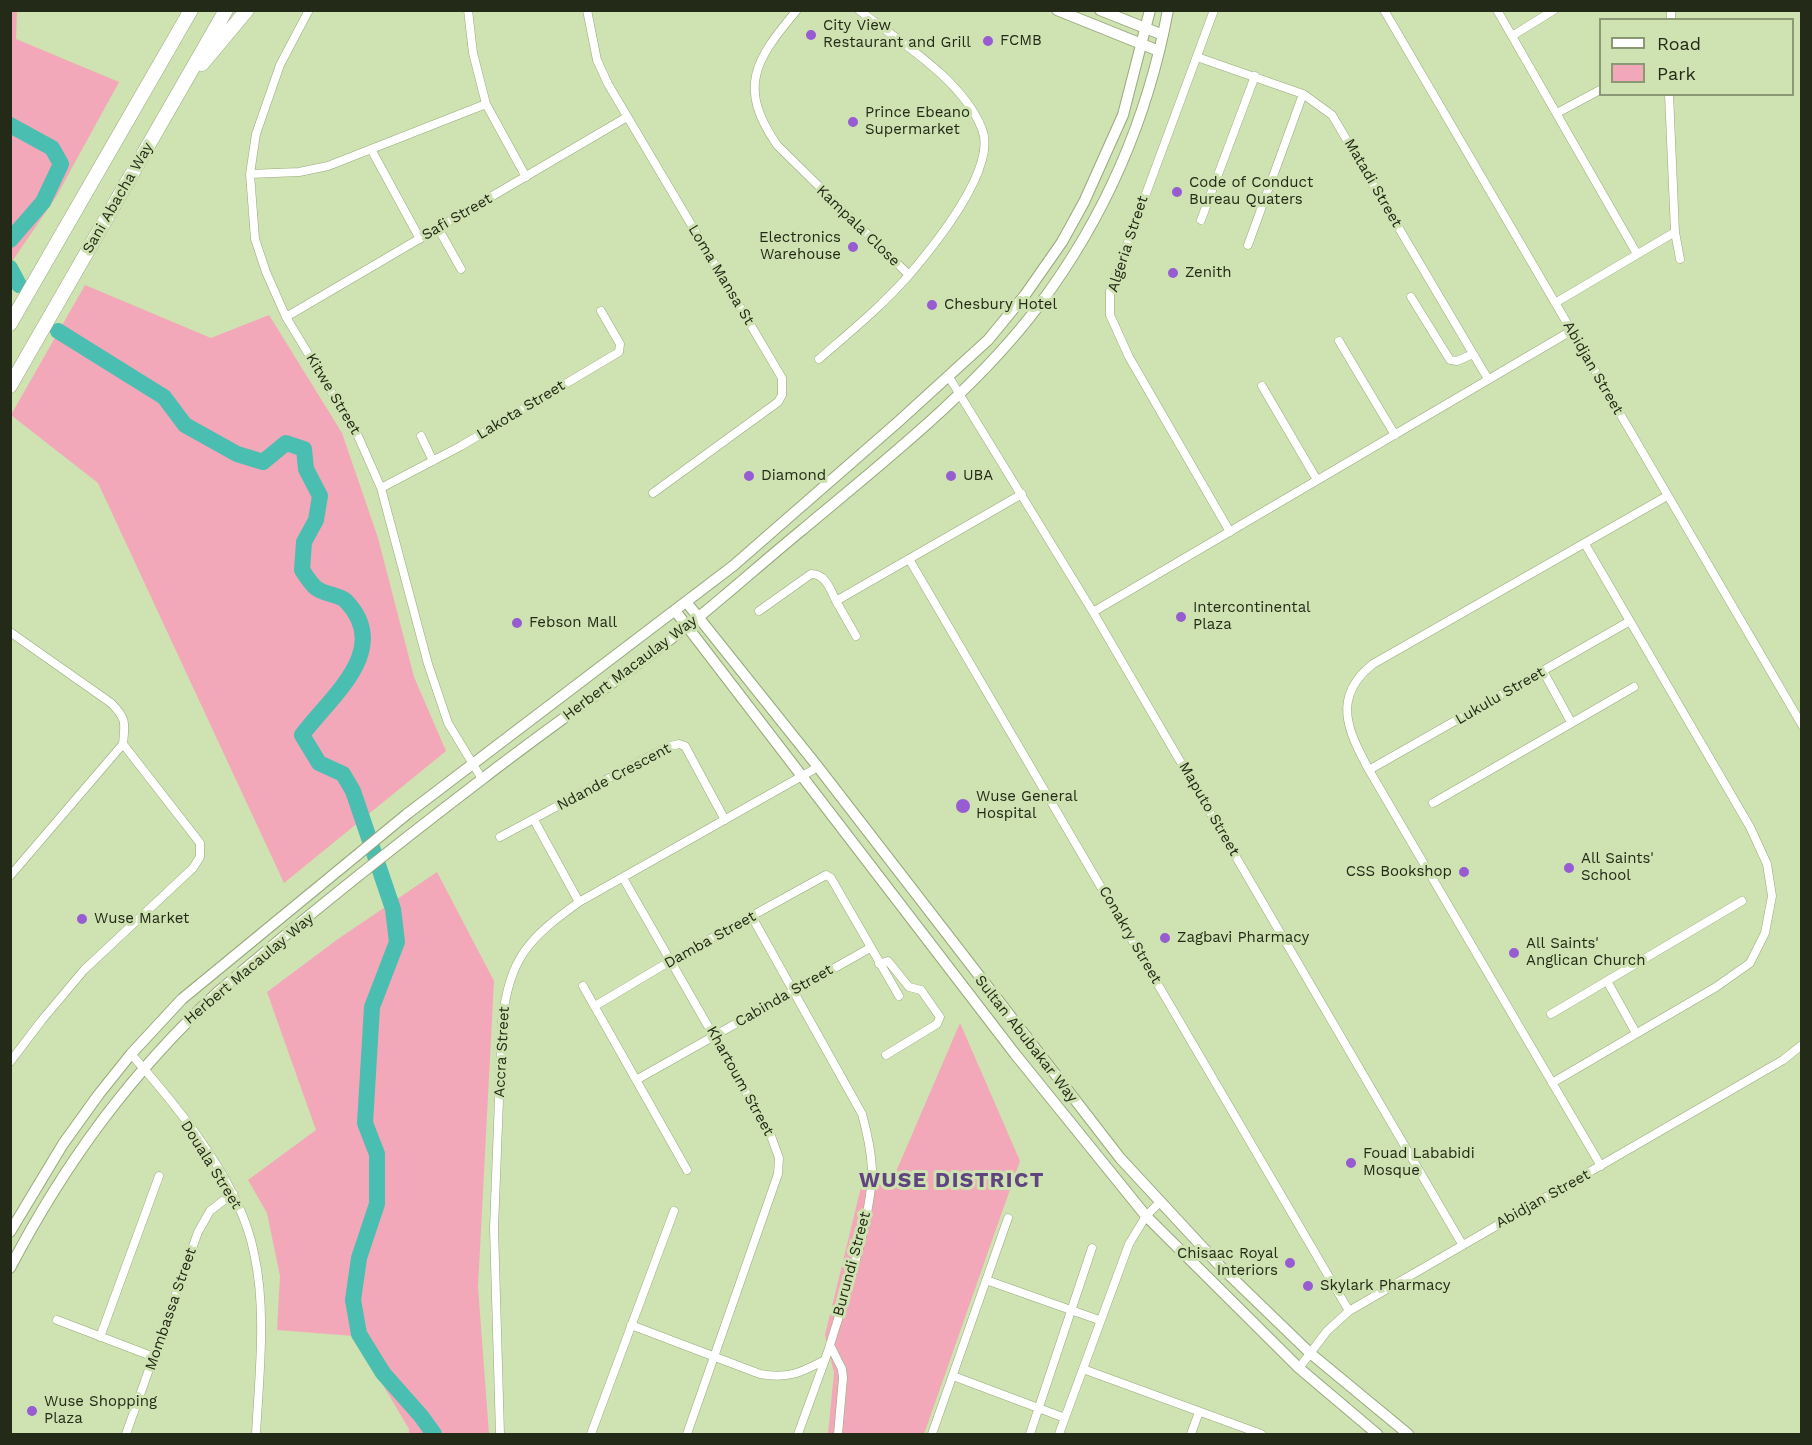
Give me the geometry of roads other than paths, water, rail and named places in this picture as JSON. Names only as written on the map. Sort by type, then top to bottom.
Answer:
[{"type":"highway","name":"Sani Abacha Way","points":[[10,324],[180,30],[189,10]]},
{"type":"highway","name":"Sani Abacha Way","points":[[10,386],[226,10]]},
{"type":"highway","points":[[176,96],[246,10]]},
{"type":"main road","points":[[1057,10],[1159,51]]},
{"type":"main road","points":[[1100,10],[1164,34]]},
{"type":"main road","name":"Herbert Macaulay Way","points":[[10,1232],[63,1144],[131,1054],[183,999],[471,763],[687,603],[803,506],[988,340],[1025,295],[1062,242],[1102,164],[1123,116],[1143,45],[1150,10]]},
{"type":"main road","name":"Herbert Macaulay Way","points":[[12,1263],[45,1204],[79,1152],[142,1067],[219,991],[482,779],[699,616],[859,482],[960,392],[1039,306],[1076,252],[1120,170],[1139,118],[1164,34],[1168,10]]},
{"type":"main road","name":"Sultan Abubakar Way","points":[[687,603],[818,767],[1055,1078],[1159,1203],[1310,1353],[1408,1434]]},
{"type":"main road","name":"Sultan Abubakar Way","points":[[675,612],[1029,1073],[1146,1216],[1299,1368],[1377,1434]]},
{"type":"street","name":"Kitwe Street","points":[[309,10],[280,65],[256,134],[250,174],[255,239],[266,272],[286,317],[358,436],[381,488],[428,664],[448,723],[482,779]]},
{"type":"street","points":[[468,10],[473,53],[486,104],[526,177]]},
{"type":"street","name":"Loma Mansa St","points":[[587,10],[597,60],[627,117],[782,378],[778,402],[653,493]]},
{"type":"street","name":"Kampala Close","points":[[797,10],[766,52],[755,78],[754,103],[763,126],[777,146],[909,275],[968,193],[982,164],[985,137],[969,105],[951,84],[859,10]]},
{"type":"street","name":"Algeria Street","points":[[1214,10],[1110,291],[1110,315],[1129,357],[1230,532]]},
{"type":"street","name":"Abidjan Street","points":[[1384,10],[1802,725]]},
{"type":"street","points":[[1497,10],[1637,254]]},
{"type":"street","points":[[1512,36],[1554,10]]},
{"type":"street","name":"Matadi Street","points":[[1197,57],[1303,94],[1322,106],[1340,125],[1488,380]]},
{"type":"street","points":[[1201,220],[1255,76]]},
{"type":"street","points":[[1557,113],[1599,91]]},
{"type":"street","points":[[1248,245],[1303,94]]},
{"type":"street","points":[[1669,96],[1675,232],[1680,259]]},
{"type":"street","points":[[250,174],[299,172],[328,166],[372,151],[486,104]]},
{"type":"street","name":"Safi Street","points":[[286,317],[627,117]]},
{"type":"street","points":[[372,151],[420,239]]},
{"type":"street","points":[[438,228],[461,268]]},
{"type":"street","points":[[1555,303],[1675,232]]},
{"type":"street","points":[[819,359],[909,275]]},
{"type":"street","points":[[1411,297],[1450,360],[1457,361],[1473,354]]},
{"type":"street","name":"Lakota Street","points":[[381,488],[433,461],[619,352],[620,344],[601,311]]},
{"type":"street","points":[[1093,612],[1571,331]]},
{"type":"street","points":[[1339,341],[1395,435]]},
{"type":"street","name":"Maputo Street","points":[[949,377],[1093,612],[1462,1244]]},
{"type":"street","points":[[1262,386],[1317,480]]},
{"type":"street","points":[[421,436],[433,461]]},
{"type":"street","points":[[836,601],[1022,494]]},
{"type":"street","points":[[1601,1166],[1369,770],[1351,737],[1346,717],[1349,696],[1361,674],[1667,496]]},
{"type":"street","points":[[1552,1083],[1716,987],[1750,963],[1765,933],[1772,896],[1767,864],[1750,827],[1585,544]]},
{"type":"street","name":"Conakry Street","points":[[909,559],[1349,1311]]},
{"type":"street","points":[[759,611],[812,574],[821,575],[856,636]]},
{"type":"street","name":"Lukulu Street","points":[[1369,770],[1630,621]]},
{"type":"street","points":[[10,632],[111,703],[122,714],[125,725],[123,744],[10,876]]},
{"type":"street","points":[[1543,671],[1571,722]]},
{"type":"street","points":[[1433,802],[1634,687]]},
{"type":"street","points":[[10,1062],[84,970],[193,868],[200,857],[200,843],[123,744]]},
{"type":"street","name":"Ndande Crescent","points":[[500,837],[667,747],[679,744],[685,746],[725,820]]},
{"type":"street","name":"Accra Street","points":[[500,1434],[494,1228],[505,997],[513,970],[527,945],[544,927],[579,902],[818,767]]},
{"type":"street","points":[[534,820],[579,902]]},
{"type":"street","name":"Damba Street","points":[[595,1006],[672,960],[826,875],[831,878],[870,948]]},
{"type":"street","name":"Khartoum Street","points":[[623,878],[771,1136],[779,1158],[778,1174],[687,1434]]},
{"type":"street","points":[[1551,1014],[1742,901]]},
{"type":"street","name":"Burundi Street","points":[[752,917],[862,1114],[869,1140],[872,1170],[867,1206],[830,1345],[798,1434]]},
{"type":"street","points":[[870,948],[899,996]]},
{"type":"street","name":"Cabinda Street","points":[[636,1080],[870,948]]},
{"type":"street","points":[[879,964],[888,961],[909,987],[921,990],[940,1017],[937,1024],[886,1055]]},
{"type":"street","points":[[1607,981],[1636,1034]]},
{"type":"street","points":[[583,986],[687,1170]]},
{"type":"street","name":"Abidjan Street","points":[[1299,1368],[1327,1331],[1349,1311],[1783,1060],[1802,1045]]},
{"type":"street","name":"Douala Street","points":[[131,1054],[180,1114],[233,1193],[248,1227],[258,1276],[260,1351],[256,1434]]},
{"type":"street","points":[[100,1336],[159,1176]]},
{"type":"street","name":"Mombassa Street","points":[[126,1434],[198,1232],[210,1211],[233,1193]]},
{"type":"street","points":[[1059,1434],[1129,1244],[1146,1216],[1159,1203]]},
{"type":"street","points":[[591,1434],[674,1211]]},
{"type":"street","points":[[932,1434],[1008,1218]]},
{"type":"street","points":[[1030,1434],[1073,1311],[1092,1248]]},
{"type":"street","points":[[986,1280],[1100,1320]]},
{"type":"street","points":[[57,1320],[154,1357]]},
{"type":"street","points":[[632,1325],[760,1374],[779,1377],[797,1374],[825,1360]]},
{"type":"street","points":[[830,1345],[842,1369],[843,1378],[838,1434]]},
{"type":"street","points":[[1083,1369],[1262,1434]]},
{"type":"street","points":[[953,1376],[1065,1418]]},
{"type":"street","points":[[1191,1434],[1199,1412]]},
{"type":"waterway","points":[[10,125],[52,148],[61,164],[43,202],[10,240]]},
{"type":"waterway","points":[[10,268],[19,285]]},
{"type":"waterway","points":[[58,331],[164,397],[185,425],[237,454],[263,462],[286,443],[304,449],[306,469],[320,496],[316,520],[304,542],[302,570],[316,588],[346,601],[359,619],[363,637],[360,655],[352,672],[341,689],[302,735],[319,763],[343,774],[353,791],[393,909],[397,942],[372,1007],[365,1123],[377,1154],[377,1204],[359,1258],[353,1300],[359,1334],[383,1373],[434,1434]]},
{"type":"place","name":"City View Restaurant and Grill","points":[[811,35]]},
{"type":"place","name":"FCMB","points":[[988,41]]},
{"type":"place","name":"Prince Ebeano Supermarket","points":[[853,122]]},
{"type":"place","name":"Code of Conduct Bureau Quaters","points":[[1177,192]]},
{"type":"place","name":"Electronics Warehouse","points":[[853,247]]},
{"type":"place","name":"Zenith","points":[[1173,273]]},
{"type":"place","name":"Chesbury Hotel","points":[[932,305]]},
{"type":"place","name":"Diamond","points":[[749,476]]},
{"type":"place","name":"UBA","points":[[951,476]]},
{"type":"place","name":"Intercontinental Plaza","points":[[1181,617]]},
{"type":"place","name":"Febson Mall","points":[[517,623]]},
{"type":"place","name":"Wuse General Hospital","points":[[963,806]]},
{"type":"place","name":"All Saints' School","points":[[1569,868]]},
{"type":"place","name":"CSS Bookshop","points":[[1464,872]]},
{"type":"place","name":"Wuse Market","points":[[82,919]]},
{"type":"place","name":"Zagbavi Pharmacy","points":[[1165,938]]},
{"type":"place","name":"All Saints' Anglican Church","points":[[1514,953]]},
{"type":"place","name":"Fouad Lababidi Mosque","points":[[1351,1163]]},
{"type":"place","name":"Chisaac Royal Interiors","points":[[1290,1263]]},
{"type":"place","name":"Skylark Pharmacy","points":[[1308,1286]]},
{"type":"place","name":"Wuse Shopping Plaza","points":[[32,1411]]},
{"type":"district","name":"WUSE DISTRICT","points":[[952,1181]]}]
